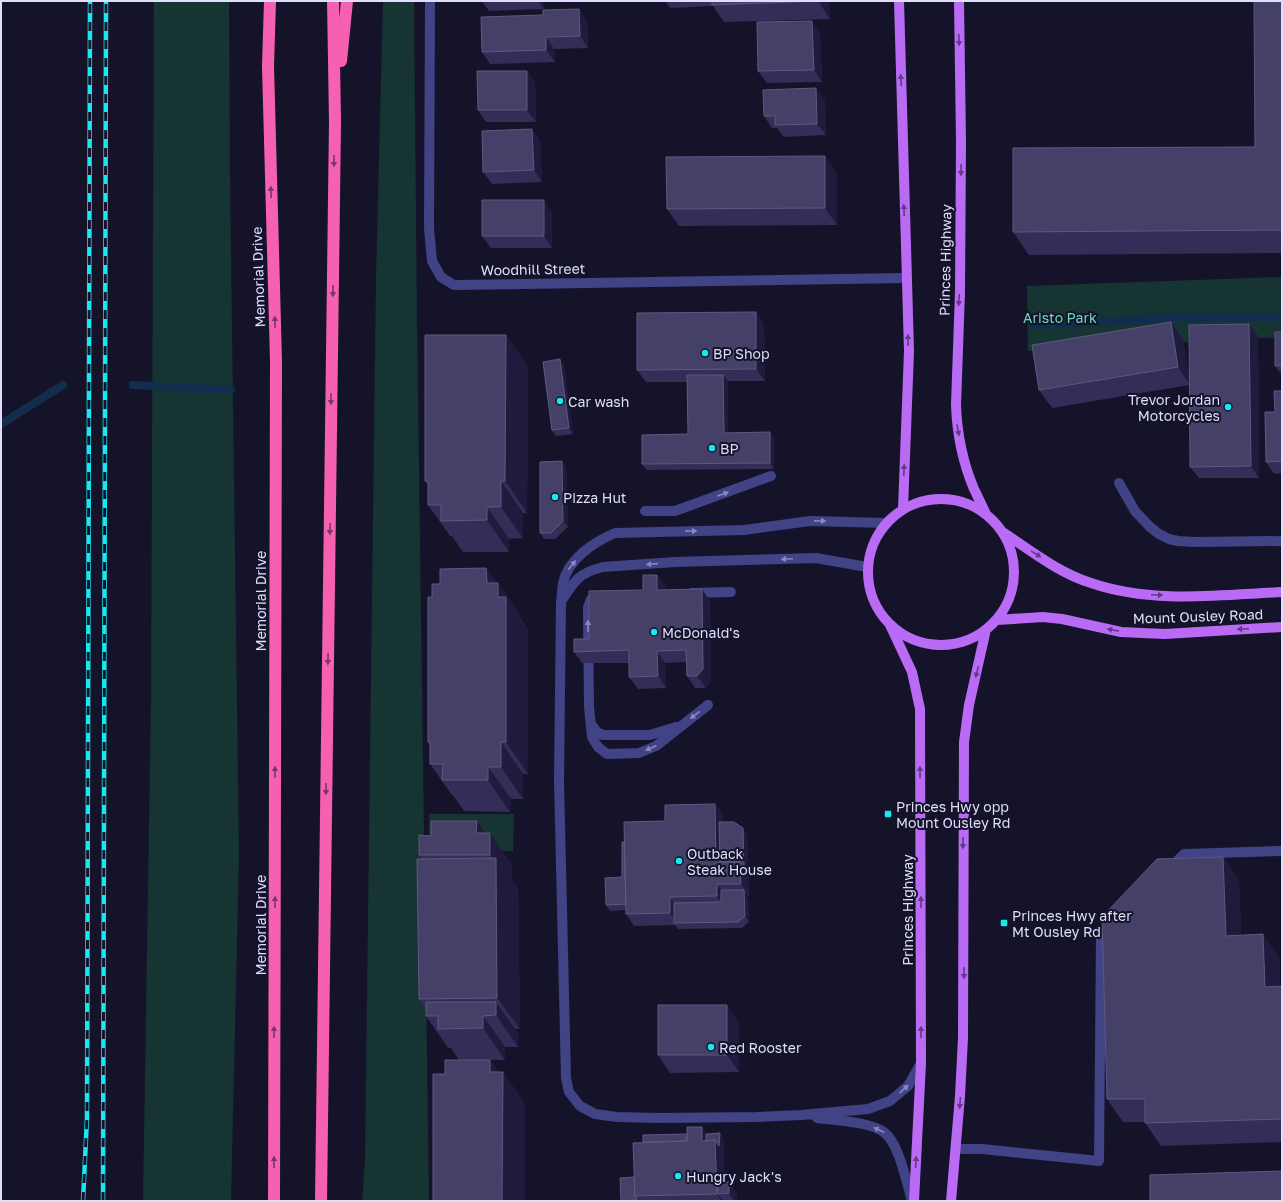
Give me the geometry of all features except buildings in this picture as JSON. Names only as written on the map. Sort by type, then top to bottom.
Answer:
[{"type":"highway","points":[[266,1],[268,66]]},
{"type":"highway","name":"Memorial Drive","points":[[270,1],[268,66],[276,361],[274,1201]]},
{"type":"highway","points":[[321,1201],[335,122],[333,1]]},
{"type":"highway","points":[[335,122],[347,1]]},
{"type":"main road","points":[[899,1],[908,351],[903,509]]},
{"type":"main road","name":"Princes Highway","points":[[958,1],[961,142],[960,284],[956,405],[958,426],[965,458],[974,488],[986,514]]},
{"type":"main road","points":[[950,1201],[956,1149],[963,1038],[962,886],[964,742],[969,705],[985,634],[997,620],[1009,601],[1015,579],[1013,556],[1004,533],[986,514],[967,504],[945,499],[923,501],[903,509],[886,523],[873,544],[867,567],[869,589],[877,609],[890,625],[910,639],[933,646],[957,644],[985,634]]},
{"type":"main road","name":"Mount Ousley Road","points":[[1004,533],[1065,572],[1090,583],[1114,590],[1135,594],[1182,596],[1282,592]]},
{"type":"main road","name":"Mount Ousley Road","points":[[997,620],[1062,618],[1122,632],[1142,634],[1282,627]]},
{"type":"main road","name":"Princes Highway","points":[[890,625],[912,672],[920,710],[921,1063],[913,1201]]},
{"type":"street","name":"Woodhill Street","points":[[430,1],[429,228],[432,261],[441,277],[454,285],[906,278]]},
{"type":"street","points":[[645,511],[675,510],[771,476]]},
{"type":"street","points":[[1119,483],[1135,511],[1150,527],[1169,539],[1196,542],[1282,541]]},
{"type":"street","points":[[886,523],[810,521],[744,530],[615,533],[591,546],[569,568],[563,582],[561,602],[559,781],[566,1078],[569,1092],[580,1106],[595,1114],[617,1117],[660,1118],[801,1115],[868,1109],[890,1101],[908,1086],[921,1063]]},
{"type":"street","points":[[561,602],[572,584],[582,575],[603,567],[675,562],[816,558],[867,567]]},
{"type":"street","points":[[683,593],[731,592]]},
{"type":"street","points":[[604,595],[591,599],[588,606],[589,707],[592,737],[598,747],[607,754],[640,753],[656,746],[708,705]]},
{"type":"street","points":[[591,724],[597,732],[603,735],[650,735],[682,725]]},
{"type":"street","points":[[1162,876],[1184,854],[1282,851]]},
{"type":"street","points":[[956,1149],[982,1149],[1099,1161],[1101,935],[1118,919]]},
{"type":"street","points":[[801,1115],[869,1125],[885,1133],[895,1146],[913,1201]]},
{"type":"green space","points":[[154,1],[229,1],[239,855],[231,1201],[143,1201],[151,701]]},
{"type":"green space","points":[[383,1],[414,1],[429,1201],[362,1201],[365,1159],[376,278]]},
{"type":"green space","name":"Aristo Park","points":[[1282,277],[1282,337],[1028,351],[1027,286]]},
{"type":"green space","points":[[429,814],[514,814],[513,851],[429,851]]},
{"type":"waterway","points":[[1034,325],[1171,318],[1282,318]]},
{"type":"waterway","points":[[1,424],[63,385]]},
{"type":"waterway","points":[[133,385],[231,390]]},
{"type":"railway","points":[[83,1201],[87,1118],[90,1]]},
{"type":"railway","points":[[103,1201],[106,1]]},
{"type":"place","name":"BP Shop","points":[[705,353]]},
{"type":"place","name":"Car wash","points":[[560,401]]},
{"type":"place","name":"Trevor Jordan Motorcycles","points":[[1228,407]]},
{"type":"place","name":"BP","points":[[712,448]]},
{"type":"place","name":"Pizza Hut","points":[[555,497]]},
{"type":"place","name":"McDonald's","points":[[654,632]]},
{"type":"place","name":"Princes Hwy opp Mount Ousley Rd","points":[[888,814]]},
{"type":"place","name":"Outback Steak House","points":[[679,861]]},
{"type":"place","name":"Princes Hwy after Mt Ousley Rd","points":[[1004,923]]},
{"type":"place","name":"Red Rooster","points":[[711,1047]]},
{"type":"place","name":"Hungry Jack's","points":[[678,1176]]}]
